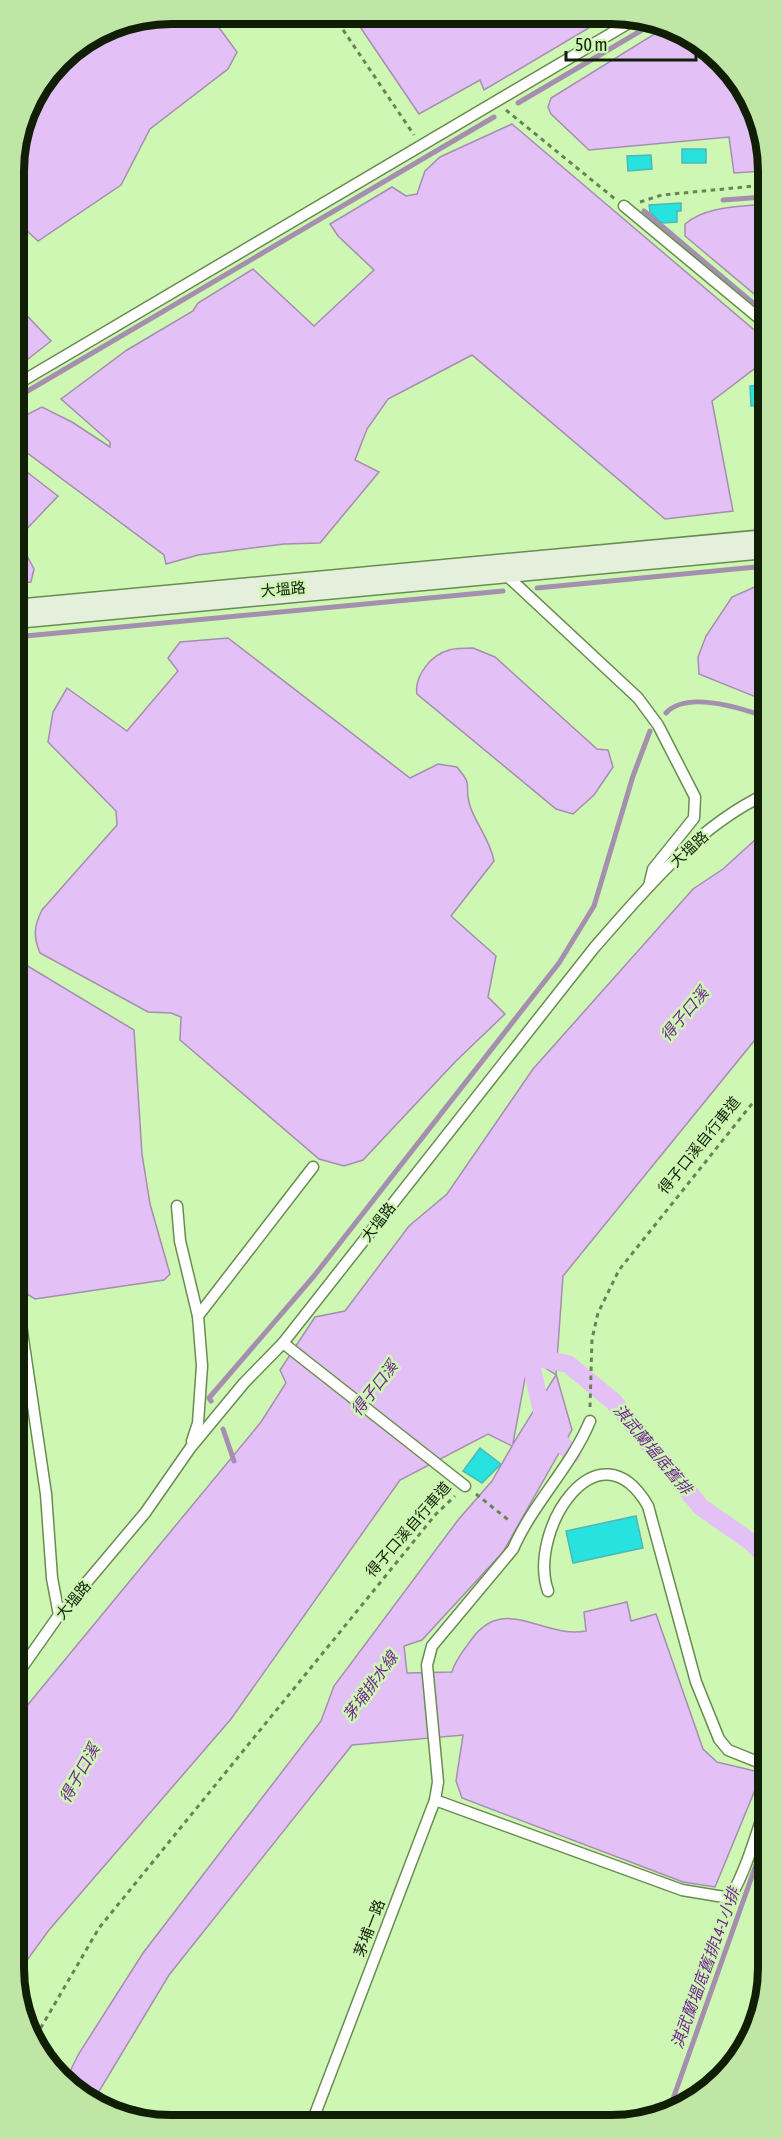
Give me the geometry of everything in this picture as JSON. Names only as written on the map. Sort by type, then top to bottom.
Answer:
[{"type":"street","name":"大塭路","points":[[24,613],[758,545]]},
{"type":"lane","points":[[24,380],[626,25]]},
{"type":"lane","points":[[624,206],[758,317]]},
{"type":"lane","points":[[499,568],[638,698],[658,725],[694,797],[694,818],[653,869],[648,886]]},
{"type":"lane","name":"大塭路","points":[[24,1665],[59,1615],[145,1513],[191,1447],[244,1383],[283,1343],[594,948],[648,886],[699,838],[758,798]]},
{"type":"lane","points":[[198,1316],[313,1167]]},
{"type":"lane","points":[[177,1206],[180,1241],[198,1316],[202,1366],[198,1423],[191,1447]]},
{"type":"lane","points":[[283,1343],[465,1486]]},
{"type":"lane","points":[[24,1345],[46,1494],[52,1578],[59,1615]]},
{"type":"lane","points":[[522,1531],[583,1438],[590,1421]]},
{"type":"lane","points":[[548,1591],[543,1566],[548,1537],[551,1526],[572,1492],[584,1481],[600,1475],[616,1474],[637,1487],[648,1506],[696,1682],[719,1739],[728,1750],[758,1762]]},
{"type":"lane","name":"茅埔一路","points":[[315,2115],[435,1800],[438,1782],[427,1665],[432,1646],[502,1565],[522,1531]]},
{"type":"lane","points":[[435,1800],[682,1890],[724,1897],[730,1896],[745,1871],[758,1822]]},
{"type":"path","points":[[339,24],[421,145]]},
{"type":"path","points":[[496,102],[624,206],[662,195],[758,186]]},
{"type":"path","name":"得子口溪自行車道","points":[[590,1421],[592,1339],[598,1313],[619,1270],[758,1096]]},
{"type":"path","name":"得子口溪自行車道","points":[[39,2031],[99,1928],[436,1514],[465,1486],[522,1531]]},
{"type":"water","points":[[161,24],[216,24],[237,52],[228,69],[150,129],[121,185],[38,241],[24,228],[25,152],[35,115],[60,74],[89,49],[124,32]]},
{"type":"water","points":[[358,24],[595,24],[484,90],[480,80],[419,114]]},
{"type":"water","points":[[658,32],[676,39],[701,54],[728,81],[750,124],[755,142],[758,171],[734,173],[729,137],[589,150],[551,114],[548,107],[551,98]]},
{"type":"water","points":[[512,124],[758,333],[758,366],[712,401],[733,511],[665,519],[472,355],[388,399],[367,429],[355,460],[379,472],[320,543],[284,544],[198,555],[166,564],[164,555],[24,450],[24,416],[42,407],[72,422],[110,447],[110,442],[61,399],[127,350],[193,311],[198,303],[253,269],[314,326],[374,270],[338,236],[330,224],[392,187],[406,196],[417,194],[425,171],[440,157]]},
{"type":"water","points":[[758,205],[758,297],[685,236],[685,224],[694,218],[734,207]]},
{"type":"water","points":[[24,313],[51,341],[24,362]]},
{"type":"water","points":[[24,470],[58,496],[24,532]]},
{"type":"water","points":[[24,551],[34,569],[31,582],[24,583]]},
{"type":"water","points":[[758,586],[758,698],[699,674],[698,657],[706,636],[732,597]]},
{"type":"water","points":[[228,638],[410,778],[438,764],[457,767],[467,782],[471,809],[489,844],[494,861],[451,916],[496,956],[488,997],[505,1014],[455,1062],[363,1160],[344,1166],[319,1159],[180,1040],[181,1017],[171,1013],[148,1012],[40,953],[36,941],[36,926],[42,910],[117,825],[116,811],[48,742],[53,712],[67,688],[127,731],[178,671],[168,658],[180,642]]},
{"type":"water","points":[[473,648],[495,657],[597,749],[608,750],[613,767],[594,795],[573,814],[556,809],[417,694],[421,673],[436,656],[452,649]]},
{"type":"water","name":"得子口溪","points":[[758,837],[758,1036],[563,1276],[556,1374],[572,1430],[503,1552],[422,1640],[404,1646],[407,1673],[452,1672],[457,1659],[471,1640],[484,1626],[497,1620],[524,1621],[570,1632],[586,1631],[584,1612],[627,1602],[631,1621],[656,1614],[703,1749],[717,1762],[755,1771],[755,1790],[715,1887],[683,1882],[462,1798],[456,1781],[463,1735],[352,1745],[169,1975],[97,2095],[69,2074],[78,2055],[143,1953],[321,1721],[334,1686],[458,1520],[492,1481],[512,1446],[488,1434],[400,1480],[231,1719],[49,1930],[24,1964],[24,1709],[261,1422],[286,1383],[280,1370],[315,1317],[345,1311],[409,1226],[447,1194],[533,1069],[693,889],[723,869]],"holes":[[[529,1357],[556,1375],[513,1444]]]},
{"type":"water","points":[[24,964],[134,1030],[142,1154],[150,1204],[170,1274],[164,1280],[35,1299],[27,1294],[24,1274]]},
{"type":"building","points":[[682,149],[706,149],[706,163],[682,163]]},
{"type":"building","points":[[651,155],[652,169],[628,171],[627,156]]},
{"type":"building","points":[[681,203],[681,211],[677,211],[677,222],[662,223],[650,212],[649,205]]},
{"type":"building","points":[[750,386],[758,386],[758,406],[751,406]]},
{"type":"building","points":[[480,1448],[501,1464],[482,1483],[463,1471]]},
{"type":"building","points":[[636,1516],[643,1548],[573,1563],[566,1531]]},
{"type":"waterway","points":[[518,103],[645,28]]},
{"type":"waterway","points":[[24,393],[494,117]]},
{"type":"waterway","points":[[723,200],[758,198]]},
{"type":"waterway","points":[[644,211],[758,307]]},
{"type":"waterway","points":[[537,588],[758,567]]},
{"type":"waterway","points":[[24,636],[503,591]]},
{"type":"waterway","points":[[666,713],[675,706],[700,702],[729,706],[758,714]]},
{"type":"waterway","points":[[211,1401],[209,1398],[314,1276],[559,963],[594,906],[633,776],[650,731]]},
{"type":"waterway","name":"茅埔排水線","points":[[519,1336],[529,1356],[545,1424]]},
{"type":"waterway","name":"淇武蘭塭底舊排","points":[[533,1357],[568,1364],[613,1401],[701,1507],[758,1549]]},
{"type":"waterway","points":[[546,1428],[572,1454]]},
{"type":"waterway","points":[[223,1429],[234,1461]]},
{"type":"waterway","name":"淇武蘭塭底舊排14-1小排","points":[[672,2102],[758,1859]]}]
